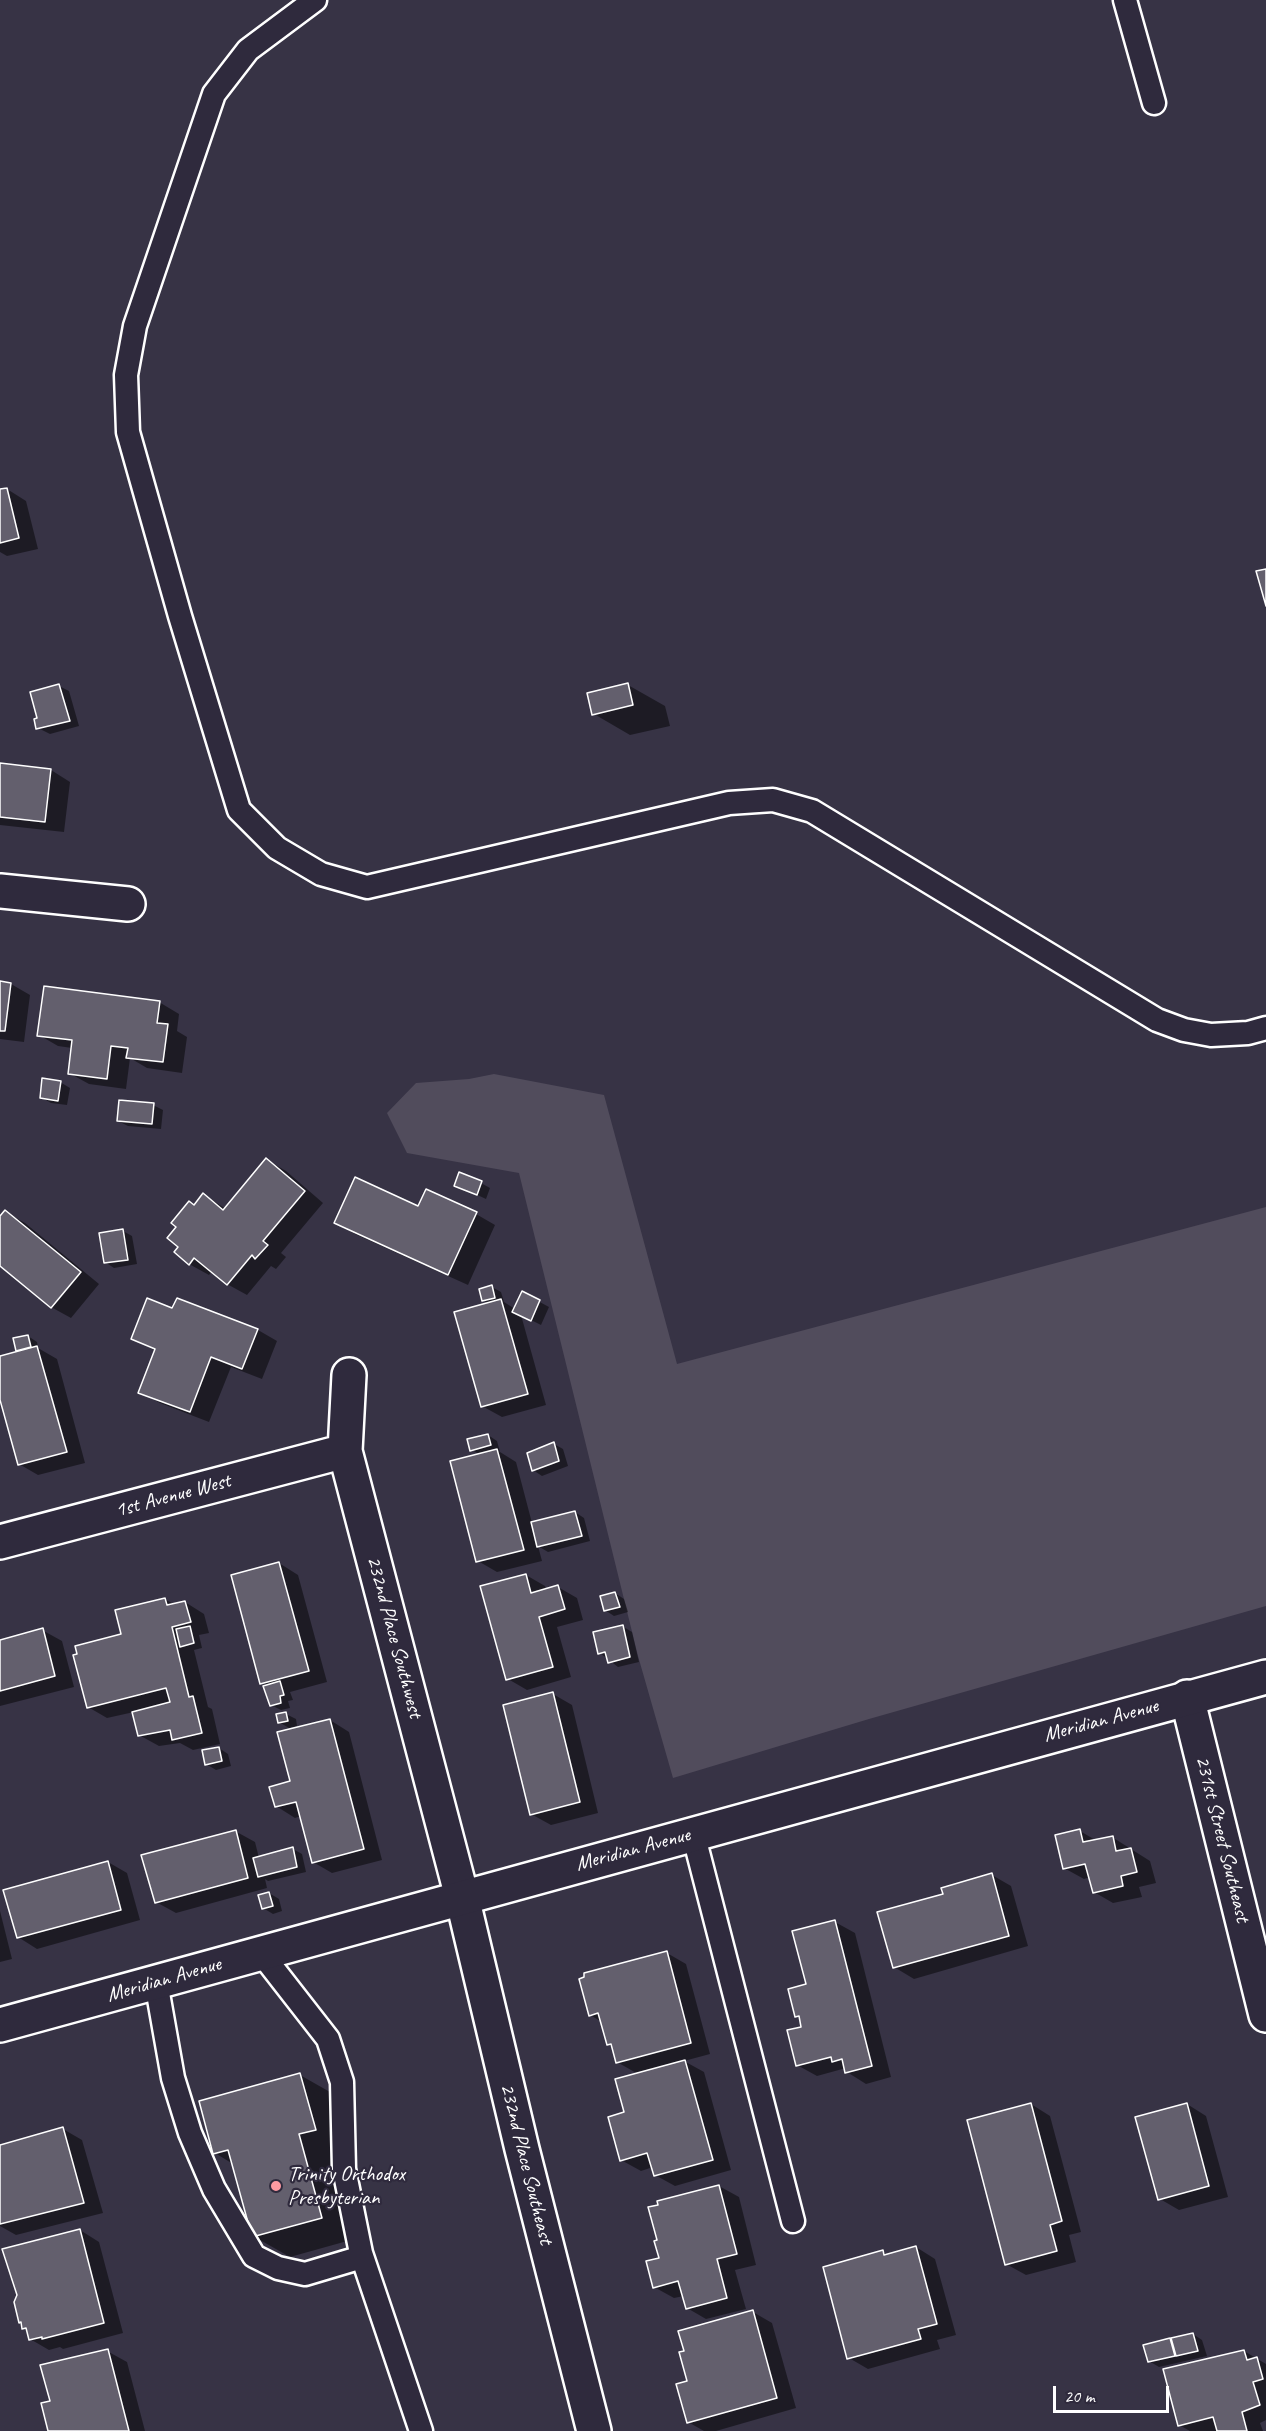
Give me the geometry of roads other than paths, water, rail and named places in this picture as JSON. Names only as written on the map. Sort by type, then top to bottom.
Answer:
[{"type":"street","points":[[0,891],[128,903]]},
{"type":"street","name":"232nd Place Southwest","points":[[349,1375],[345,1451],[462,1897]]},
{"type":"street","name":"1st Avenue West","points":[[0,1542],[345,1451]]},
{"type":"street","name":"Meridian Avenue","points":[[0,2025],[1266,1677]]},
{"type":"street","name":"231st Street Southeast","points":[[1187,1697],[1266,2015]]},
{"type":"street","name":"232nd Place Southeast","points":[[462,1897],[522,2149],[594,2431]]},
{"type":"lane","points":[[315,0],[248,50],[214,94],[135,326],[126,375],[128,432],[180,616],[239,810],[277,848],[321,874],[367,887],[729,803],[773,800],[812,811],[1157,1020],[1184,1030],[1211,1035],[1248,1033],[1266,1028]]},
{"type":"lane","points":[[1125,0],[1154,103]]},
{"type":"lane","points":[[693,1833],[793,2220]]},
{"type":"lane","points":[[261,1953],[328,2039],[342,2082],[344,2169],[362,2257],[421,2431]]},
{"type":"lane","points":[[156,1982],[173,2078],[190,2133],[214,2189],[254,2256],[278,2268],[305,2274],[362,2257]]},
{"type":"place","name":"Trinity Orthodox Presbyterian","points":[[276,2186]]}]
